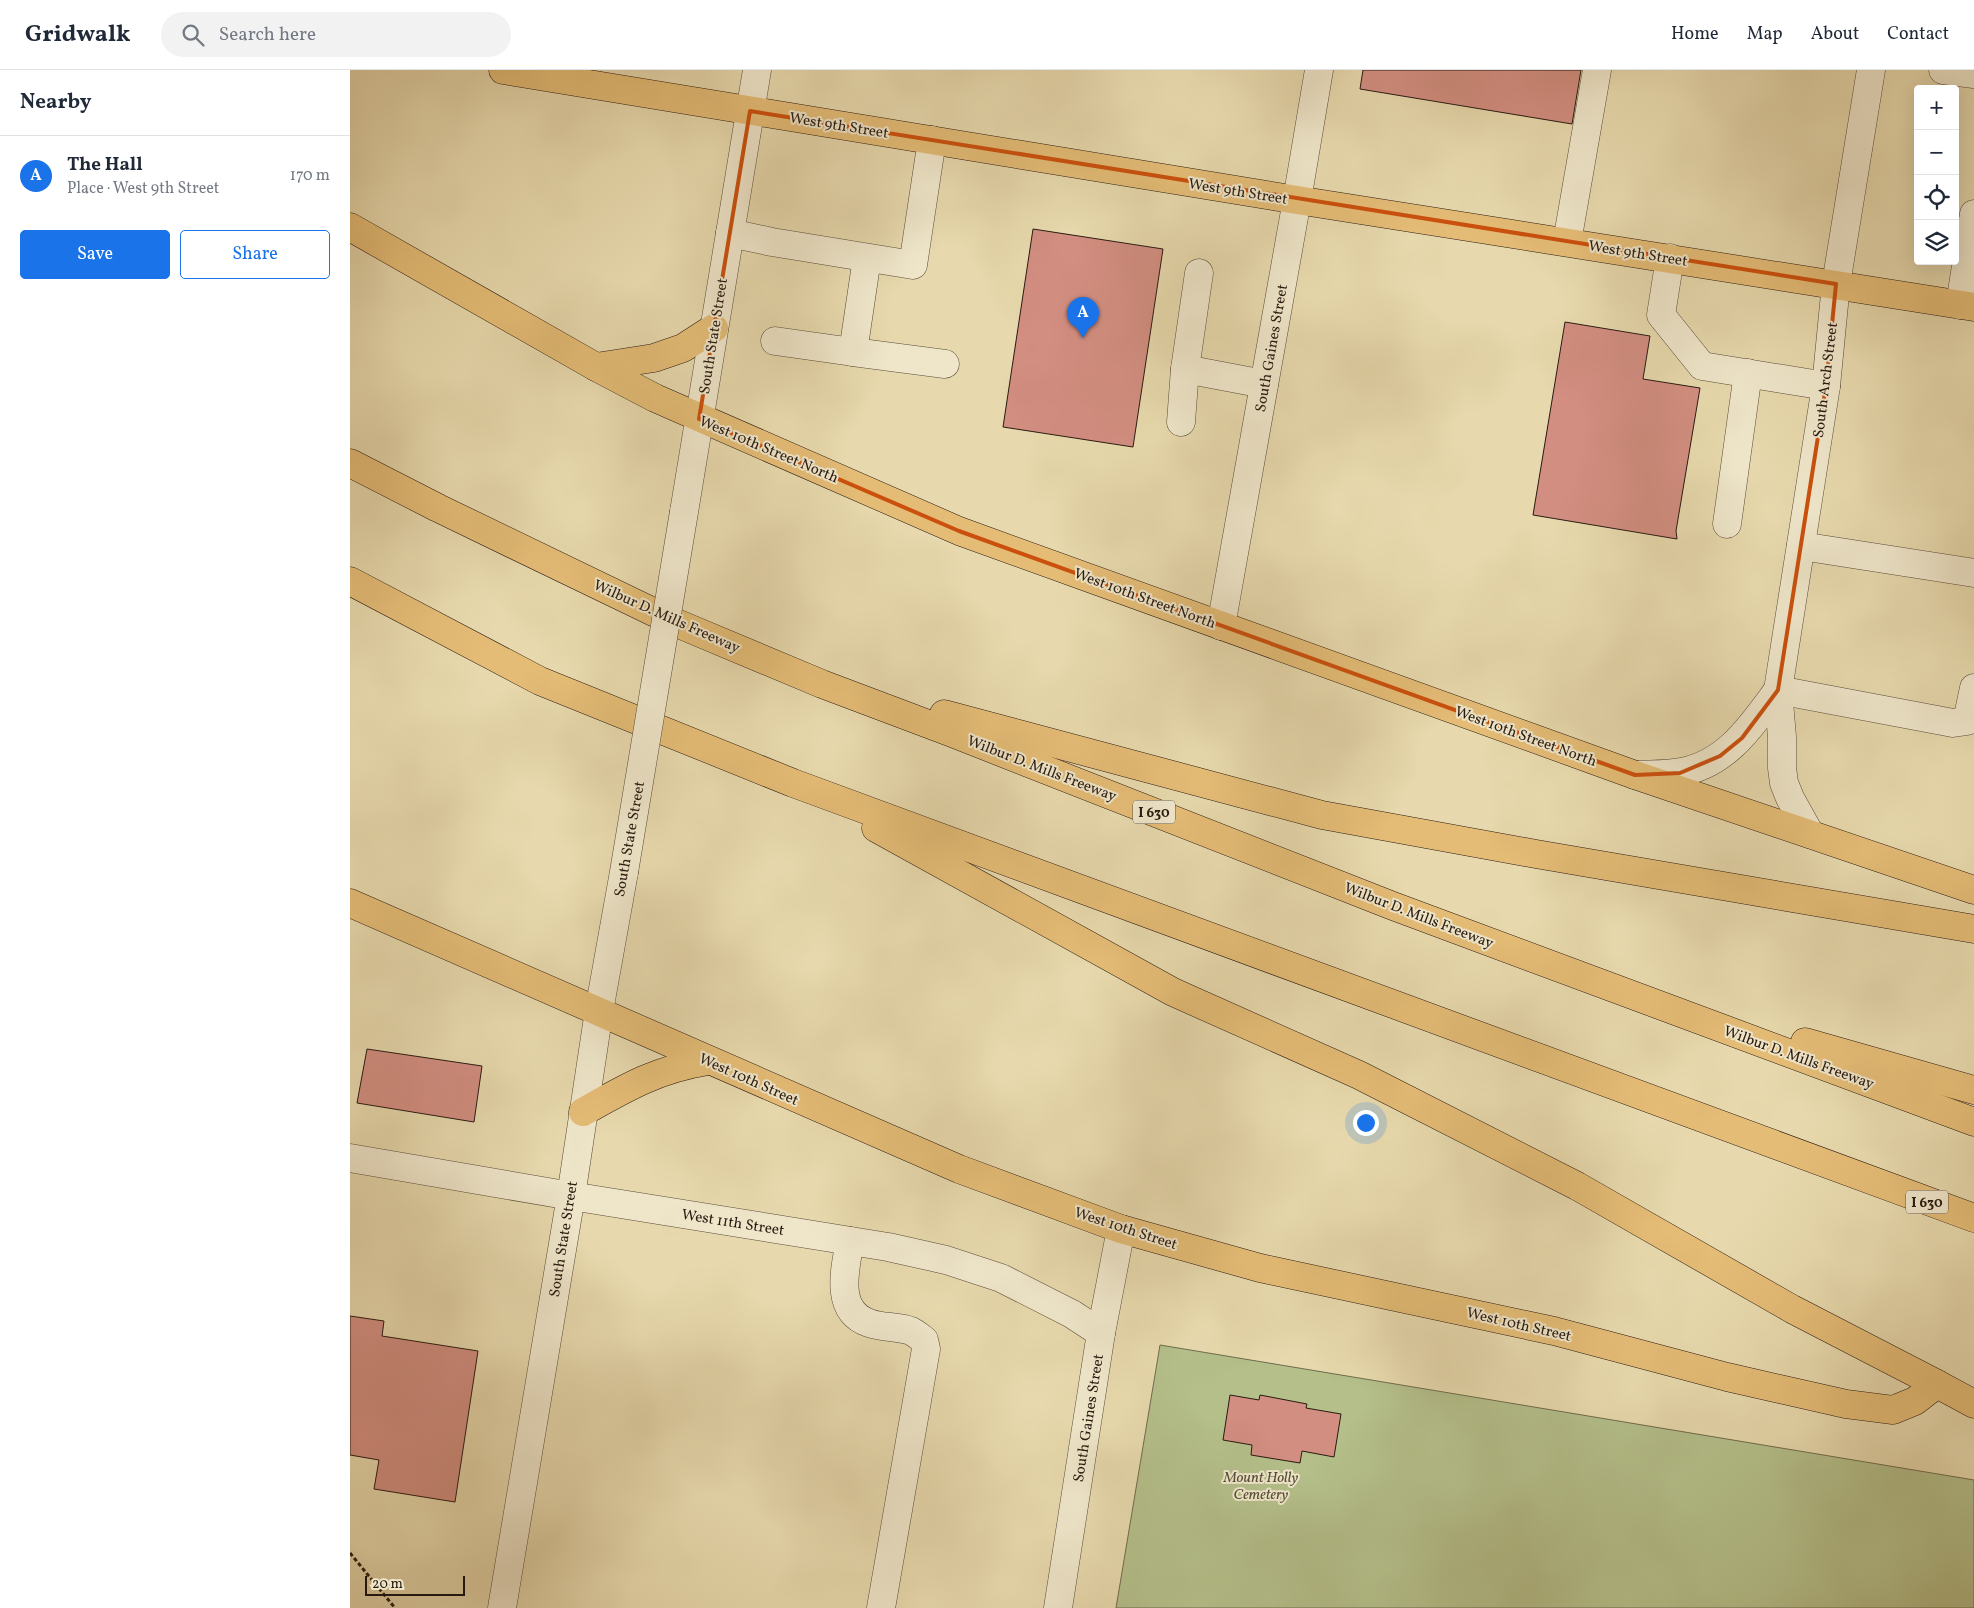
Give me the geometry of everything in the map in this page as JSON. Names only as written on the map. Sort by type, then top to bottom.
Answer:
[{"type":"main road","name":"West 9th Street","points":[[503,70],[750,112],[1967,306]]},
{"type":"main road","name":"West 10th Street North","points":[[350,227],[596,367],[699,419],[959,531],[1635,775],[1974,890]]},
{"type":"main road","points":[[596,367],[654,358],[683,348],[714,328]]},
{"type":"main road","name":"Wilbur D. Mills Freeway","points":[[350,463],[438,508],[674,622],[822,684],[1393,906],[1974,1122]]},
{"type":"main road","name":"I 630","points":[[350,581],[540,681],[793,783],[1880,1185],[1974,1218]]},
{"type":"main road","points":[[822,684],[1021,734],[1184,780],[1322,815],[1536,854],[1974,929]]},
{"type":"main road","points":[[793,783],[1173,992],[1359,1074],[1569,1181],[1792,1309],[1974,1404]]},
{"type":"main road","name":"West 10th Street","points":[[350,903],[959,1169],[1121,1229],[1260,1268],[1554,1332],[1727,1377],[1846,1404],[1893,1410],[1915,1401],[1937,1384]]},
{"type":"main road","points":[[1605,985],[1974,1090]]},
{"type":"main road","points":[[583,1112],[622,1090],[660,1072],[683,1065],[708,1061]]},
{"type":"main road","points":[[1880,1185],[1974,1238]]},
{"type":"street","name":"South State Street","points":[[502,1608],[571,1196],[599,1011],[624,872],[757,70]]},
{"type":"street","name":"South Gaines Street","points":[[1221,626],[1319,70]]},
{"type":"street","points":[[1567,242],[1597,70]]},
{"type":"street","name":"South Arch Street","points":[[1810,834],[1784,783],[1778,690],[1826,386],[1836,284],[1871,70]]},
{"type":"street","points":[[1944,70],[1974,74]]},
{"type":"street","points":[[730,233],[772,242],[913,265],[932,140]]},
{"type":"street","points":[[1967,306],[1974,214]]},
{"type":"street","points":[[854,352],[867,258]]},
{"type":"street","points":[[1670,258],[1661,315],[1702,366],[1826,386]]},
{"type":"street","points":[[1181,422],[1185,370],[1199,273]]},
{"type":"street","points":[[775,341],[945,364]]},
{"type":"street","points":[[1185,370],[1264,384]]},
{"type":"street","points":[[1727,524],[1748,373]]},
{"type":"street","points":[[1801,546],[1974,573]]},
{"type":"street","points":[[1778,690],[1953,723],[1968,721],[1974,688]]},
{"type":"street","name":"South Arch Street","points":[[1635,775],[1680,773],[1694,769],[1720,756],[1742,738],[1778,690]]},
{"type":"street","name":"West 11th Street","points":[[350,1158],[850,1241],[936,1258],[978,1269],[1001,1278],[1072,1314],[1101,1333]]},
{"type":"street","name":"South Gaines Street","points":[[1058,1608],[1101,1333],[1121,1229]]},
{"type":"street","points":[[850,1241],[844,1277],[846,1301],[853,1314],[869,1323],[911,1331],[924,1340],[926,1349],[881,1608]]},
{"type":"path","points":[[350,1552],[396,1608]]},
{"type":"highlighted area","points":[[750,111],[1836,284],[1826,386],[1778,690],[1742,738],[1720,756],[1680,773],[1635,775],[1221,626],[959,531],[699,419]]},
{"type":"green space","name":"Mount Holly Cemetery","points":[[1160,1345],[1974,1480],[1974,1608],[1116,1608]]},
{"type":"building","points":[[1363,70],[1581,70],[1572,124],[1360,89]]},
{"type":"building","points":[[1033,229],[1163,249],[1133,447],[1003,427]]},
{"type":"building","points":[[1565,322],[1650,336],[1643,379],[1700,388],[1676,531],[1677,539],[1533,515]]},
{"type":"building","points":[[367,1049],[482,1066],[474,1122],[357,1103]]},
{"type":"building","points":[[350,1316],[384,1321],[382,1336],[478,1351],[455,1502],[374,1489],[379,1460],[350,1455]]},
{"type":"building","points":[[1230,1395],[1259,1400],[1260,1395],[1307,1404],[1306,1408],[1341,1414],[1334,1457],[1302,1451],[1300,1463],[1251,1455],[1252,1445],[1223,1440]]},
{"type":"place","name":"The Hall","points":[[1083,338]]}]
